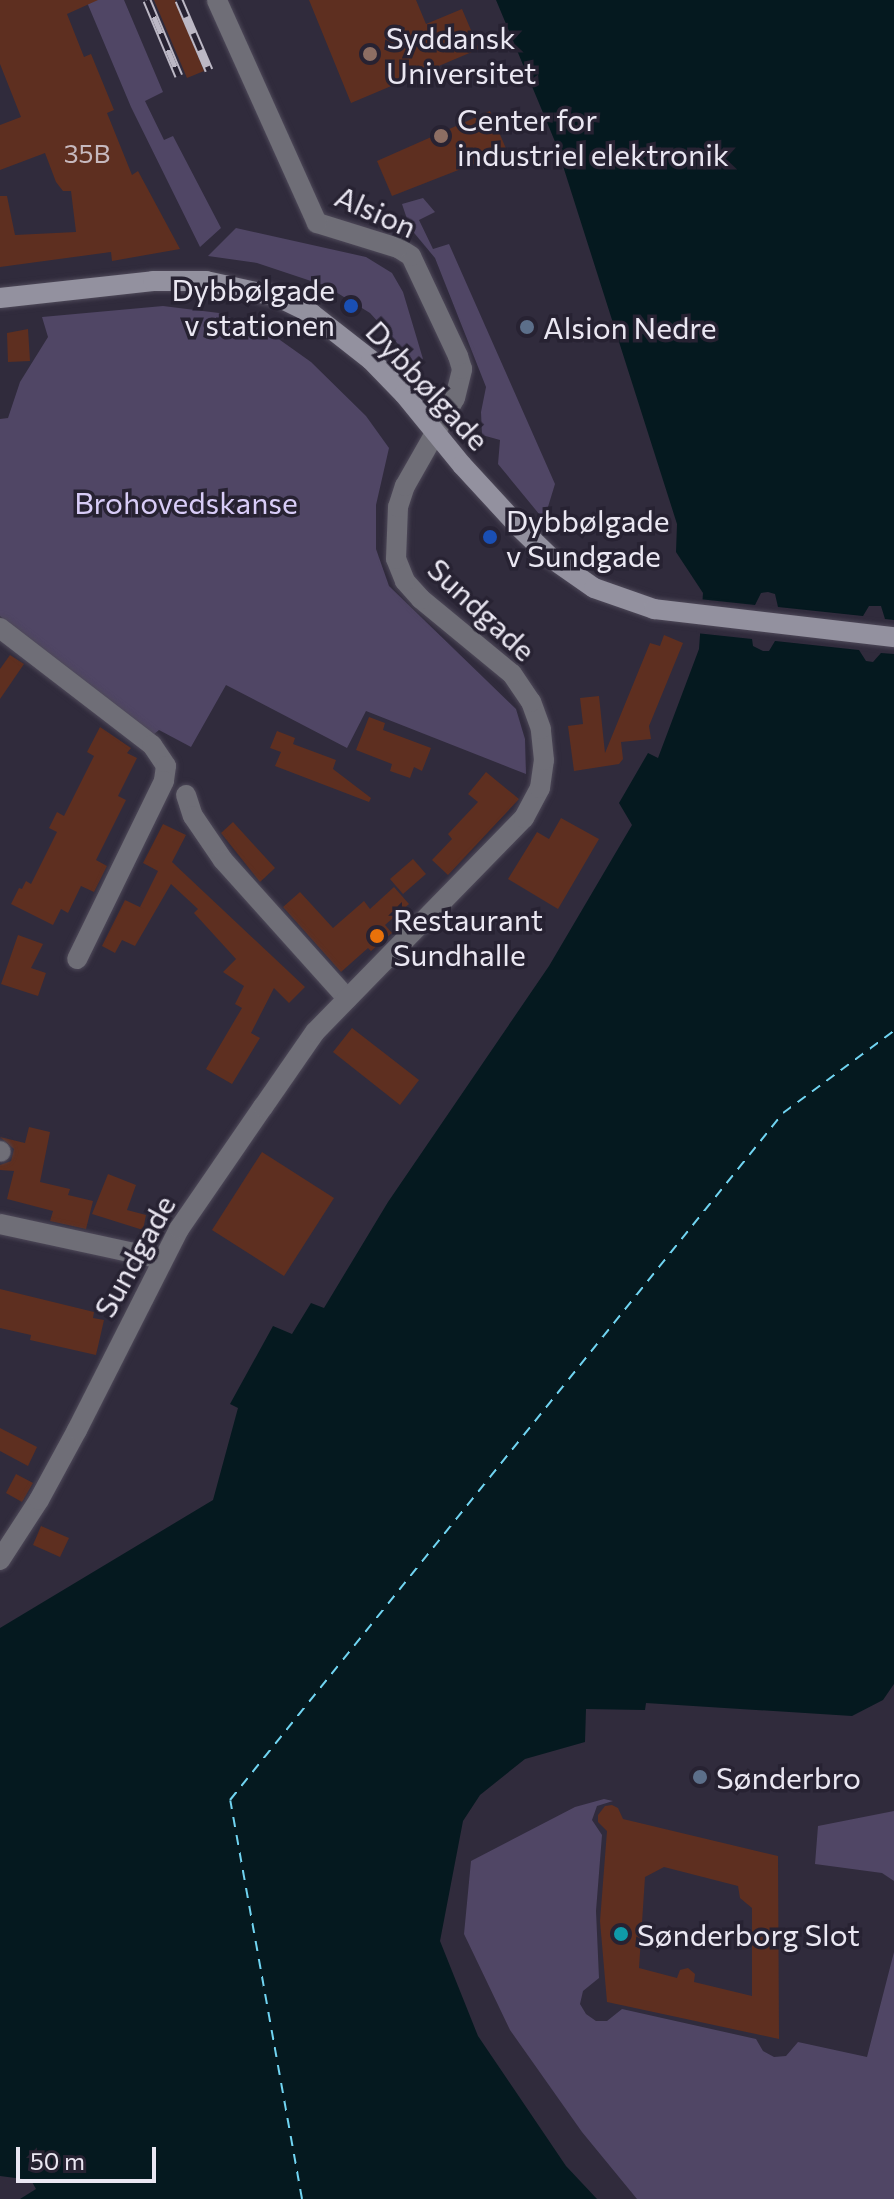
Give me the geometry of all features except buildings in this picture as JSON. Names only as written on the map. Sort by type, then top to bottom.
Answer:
[{"type":"street","name":"Alsion","points":[[217,0],[317,223],[398,248],[417,264],[462,369],[455,398],[433,431]]},
{"type":"street","name":"Dybbølgade","points":[[0,298],[153,281],[243,286],[278,297],[341,334],[404,394],[433,431],[551,558],[594,588],[654,609],[894,637]]},
{"type":"street","name":"Sundgade","points":[[0,1560],[39,1500],[77,1430],[162,1259],[315,1032],[524,818],[540,788],[544,760],[541,729],[531,702],[512,674],[421,599],[405,581],[396,559],[398,507],[433,431]]},
{"type":"street","points":[[0,628],[152,745],[166,766],[164,781],[77,959]]},
{"type":"street","points":[[186,795],[193,816],[223,860],[347,998]]},
{"type":"street","points":[[0,1224],[162,1259]]},
{"type":"green space","points":[[86,0],[124,0],[163,92],[145,101],[164,140],[173,136],[221,228],[200,247],[131,107]]},
{"type":"green space","points":[[423,198],[435,212],[419,220],[433,249],[449,244],[555,484],[544,520],[498,464],[500,440],[482,435],[481,412],[486,387],[435,258],[410,228],[402,204]]},
{"type":"green space","points":[[236,228],[366,257],[392,273],[403,292],[423,359],[416,364],[370,313],[326,286],[257,263],[208,256]]},
{"type":"green space","name":"Brohovedskanse","points":[[163,306],[219,313],[273,335],[311,362],[366,416],[389,448],[376,505],[376,549],[389,586],[516,709],[525,739],[526,774],[366,711],[347,748],[226,685],[191,747],[159,730],[153,735],[0,616],[0,419],[8,418],[20,382],[48,337],[42,317]]},
{"type":"green space","points":[[604,1799],[613,1801],[597,1806],[592,1820],[602,1835],[596,1911],[599,1978],[583,1991],[580,2004],[586,2014],[596,2021],[607,2021],[622,2009],[756,2039],[763,2051],[774,2057],[786,2056],[798,2042],[867,2057],[894,1952],[894,2199],[637,2199],[582,2132],[510,2030],[464,1934],[471,1861],[575,1807]]},
{"type":"green space","points":[[894,1811],[894,1881],[882,1873],[815,1864],[818,1826]]},
{"type":"water","points":[[496,0],[894,0],[894,1684],[883,1700],[852,1716],[646,1703],[645,1710],[586,1709],[585,1742],[525,1759],[480,1795],[463,1821],[440,1941],[478,2036],[566,2166],[597,2199],[20,2199],[36,2189],[31,2180],[0,2176],[0,1628],[213,1500],[238,1408],[230,1404],[273,1326],[292,1334],[311,1303],[324,1308],[388,1202],[549,966],[632,825],[619,803],[648,753],[658,758],[699,649],[703,593],[676,552],[677,524],[556,144]]},
{"type":"pier","points":[[761,593],[775,594],[778,607],[863,616],[869,606],[881,606],[885,619],[894,620],[894,654],[881,653],[873,662],[866,661],[859,650],[775,641],[769,651],[763,651],[753,646],[752,639],[696,633],[699,599],[755,605]]},
{"type":"ferry route","points":[[302,2199],[230,1800],[783,1113],[894,1031]]},
{"type":"railway","points":[[147,0],[179,76]]},
{"type":"railway","points":[[179,0],[209,70]]},
{"type":"place","name":"Syddansk Universitet","points":[[370,54]]},
{"type":"place","name":"Center for industriel elektronik","points":[[441,136]]},
{"type":"place","name":"Dybbølgade v stationen","points":[[351,306]]},
{"type":"place","name":"Alsion Nedre","points":[[527,327]]},
{"type":"place","name":"Dybbølgade v Sundgade","points":[[490,537]]},
{"type":"place","name":"Restaurant Sundhalle","points":[[377,936]]},
{"type":"place","name":"Sønderbro","points":[[700,1777]]},
{"type":"place","name":"Sønderborg Slot","points":[[621,1934]]}]
